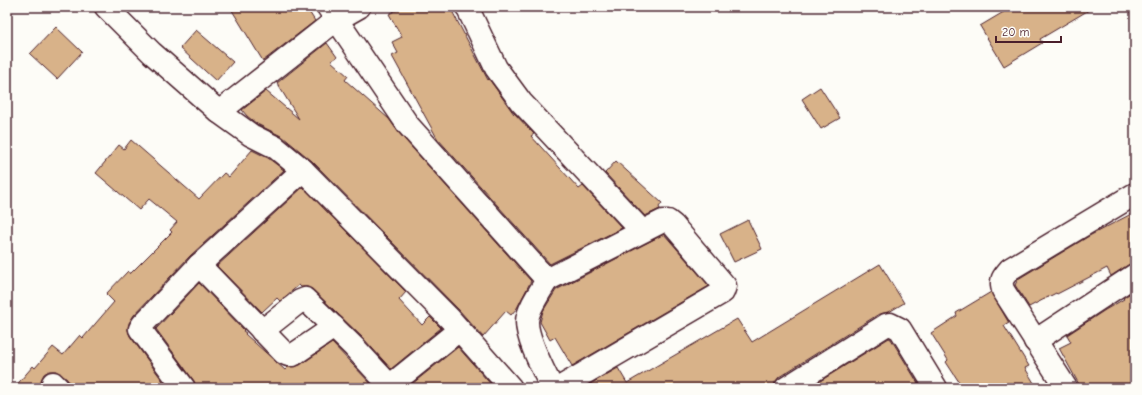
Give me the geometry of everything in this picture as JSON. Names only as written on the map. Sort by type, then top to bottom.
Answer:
[{"type":"street","points":[[106,7],[152,53],[219,112],[251,135],[275,146],[303,170],[450,319],[512,388]]},
{"type":"street","points":[[219,112],[332,13],[359,7]]},
{"type":"street","points":[[467,7],[496,68],[521,102],[642,231]]},
{"type":"street","points":[[332,13],[408,125],[547,280]]},
{"type":"street","points":[[184,388],[140,329],[199,265],[303,170]]},
{"type":"street","points":[[1061,386],[1003,290],[1001,282],[1010,269],[1135,194]]},
{"type":"street","points":[[552,388],[532,343],[527,321],[532,307],[547,280],[663,221],[668,221],[673,224],[725,286],[725,289],[716,296],[560,388]]},
{"type":"street","points":[[199,265],[262,331],[288,355],[293,355],[334,327]]},
{"type":"street","points":[[1035,341],[1135,275]]},
{"type":"street","points":[[262,331],[300,301],[305,299],[334,327],[389,387],[459,330]]},
{"type":"street","points":[[786,388],[886,325],[890,324],[900,329],[936,388]]},
{"type":"building","points":[[230,7],[306,7],[315,21],[263,61]]},
{"type":"building","points":[[402,7],[450,7],[488,80],[489,79],[514,114],[534,134],[531,136],[579,189],[583,186],[622,228],[550,264],[437,138],[392,56],[398,53],[392,42],[402,37],[389,14]]},
{"type":"building","points":[[1012,7],[1094,7],[1040,39],[1042,43],[1004,66],[980,26]]},
{"type":"building","points":[[56,27],[82,52],[57,79],[30,54]]},
{"type":"building","points":[[196,30],[233,62],[216,81],[180,48]]},
{"type":"building","points":[[327,43],[337,57],[331,61],[348,76],[345,80],[389,119],[399,133],[531,281],[517,308],[511,315],[506,311],[483,337],[459,310],[312,161],[283,137],[257,124],[242,110],[266,91],[299,119],[277,83]]},
{"type":"building","points":[[820,87],[840,118],[821,129],[802,99]]},
{"type":"building","points":[[131,140],[199,199],[224,173],[229,177],[252,150],[268,158],[284,170],[190,256],[134,315],[129,323],[128,330],[130,336],[168,388],[70,388],[70,384],[67,379],[56,371],[49,371],[44,374],[41,380],[42,388],[14,388],[33,366],[35,368],[53,347],[63,355],[80,335],[83,338],[114,302],[106,294],[128,271],[130,274],[172,232],[170,230],[177,222],[149,199],[139,210],[96,173],[119,145],[124,149]]},
{"type":"building","points":[[616,161],[662,203],[659,207],[660,209],[645,216],[605,173]]},
{"type":"building","points":[[303,187],[406,292],[399,300],[422,325],[430,317],[441,328],[391,369],[363,338],[313,290],[307,287],[301,287],[299,285],[280,301],[277,298],[262,312],[217,266]]},
{"type":"building","points":[[1135,212],[1135,263],[1128,265],[1111,276],[1107,268],[1029,307],[1015,285],[1018,279],[1089,236]]},
{"type":"building","points":[[748,220],[762,249],[734,262],[720,234]]},
{"type":"building","points":[[664,234],[709,286],[572,366],[555,337],[550,340],[540,322],[543,311],[556,290]]},
{"type":"building","points":[[880,264],[904,303],[889,312],[879,314],[779,377],[775,382],[774,388],[585,387],[618,368],[627,383],[737,319],[752,342]]},
{"type":"building","points":[[199,283],[244,330],[243,331],[246,333],[245,334],[285,370],[288,367],[300,365],[332,343],[375,388],[196,388],[194,381],[156,329]]},
{"type":"building","points":[[1135,290],[1135,388],[1081,388],[1059,348],[1071,342],[1067,335],[1124,299],[1123,298]]},
{"type":"building","points":[[991,292],[1009,323],[1004,326],[1029,366],[1025,368],[1037,388],[963,388],[946,362],[948,360],[931,333],[957,316],[956,313]]},
{"type":"building","points":[[889,338],[921,388],[809,388]]},
{"type":"building","points":[[458,347],[494,388],[407,388]]}]
